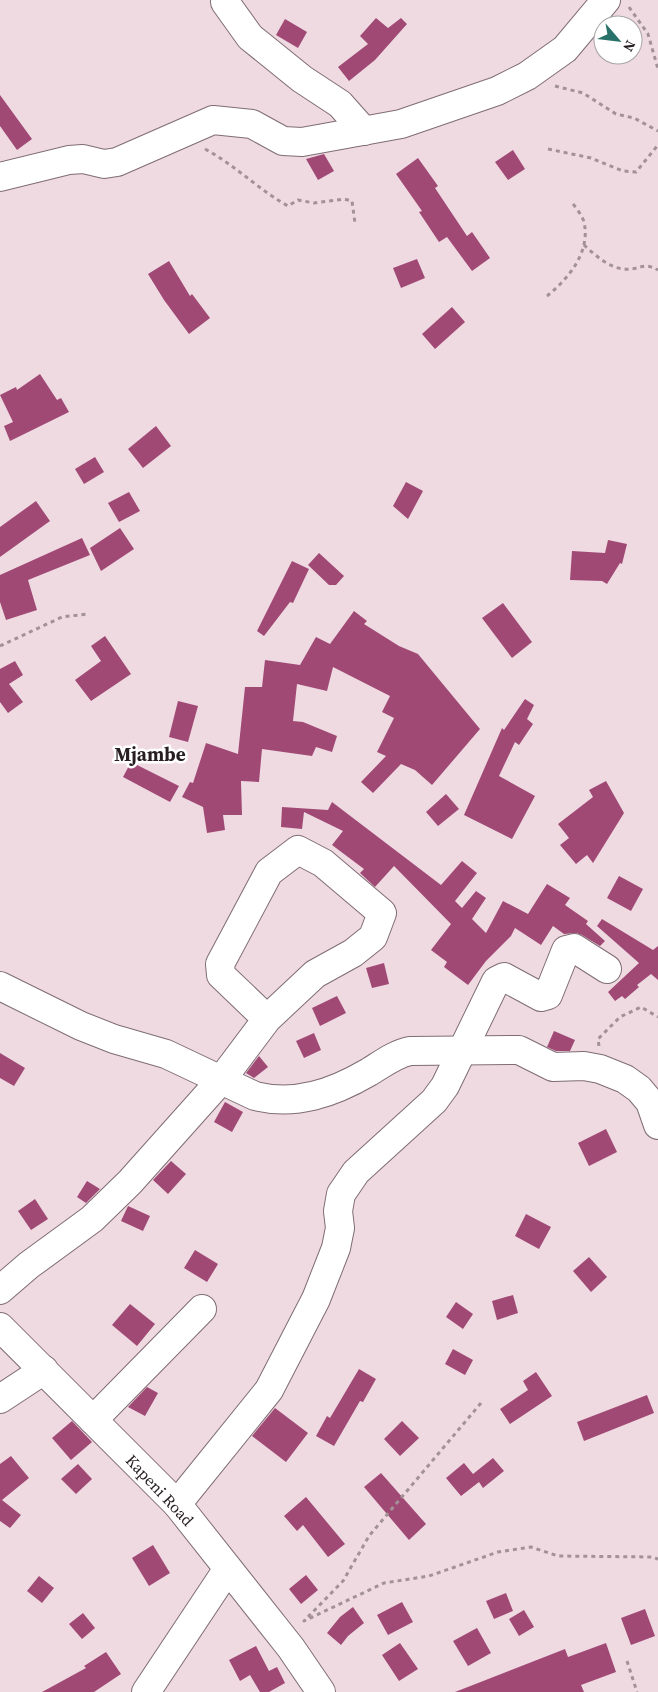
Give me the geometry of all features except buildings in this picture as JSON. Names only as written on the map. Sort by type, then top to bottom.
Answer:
[{"type":"street","points":[[0,177],[69,160],[83,159],[104,164],[117,162],[213,120],[252,124],[287,142],[302,142],[422,118],[497,91],[526,76],[565,49],[606,0]]},
{"type":"street","points":[[225,2],[250,37],[302,79],[340,104],[364,131]]},
{"type":"street","points":[[0,1290],[29,1265],[92,1219],[155,1155],[222,1079],[267,1019],[315,974],[353,953],[373,937],[382,913],[323,863],[298,850],[269,872],[220,964],[221,975],[267,1019]]},
{"type":"street","points":[[177,1504],[269,1390],[316,1299],[336,1248],[340,1228],[338,1211],[341,1194],[356,1172],[434,1101],[445,1086],[461,1049],[496,981],[504,976],[541,997],[548,995],[566,950],[574,948],[607,969]]},
{"type":"street","points":[[0,986],[114,1040],[166,1054],[255,1096],[271,1100],[295,1100],[338,1087],[404,1052],[461,1049],[519,1050],[552,1067],[584,1066],[600,1069],[625,1079],[639,1089],[650,1102],[658,1125]]},
{"type":"street","points":[[92,1420],[202,1309]]},
{"type":"street","name":"Kapeni Road","points":[[0,1327],[177,1504],[227,1570],[291,1648],[321,1692]]},
{"type":"street","points":[[0,1398],[44,1370]]},
{"type":"street","points":[[146,1692],[227,1570]]},
{"type":"path","points":[[624,0],[648,34],[658,69]]},
{"type":"path","points":[[526,76],[583,93],[616,114],[634,118],[658,131]]},
{"type":"path","points":[[548,149],[591,158],[623,171],[636,172],[658,145]]},
{"type":"path","points":[[199,146],[226,160],[250,181],[288,206],[298,200],[314,203],[337,199],[352,201],[355,223]]},
{"type":"path","points":[[547,296],[563,283],[584,245],[584,221],[571,201]]},
{"type":"path","points":[[584,245],[605,262],[624,270],[649,265],[658,270]]},
{"type":"path","points":[[0,646],[62,617],[87,614]]},
{"type":"path","points":[[600,1069],[598,1039],[620,1017],[641,1007],[658,1017]]},
{"type":"path","points":[[481,1403],[369,1536],[342,1581],[304,1621],[384,1583],[429,1576],[498,1552],[531,1547],[558,1556],[652,1556],[658,1559]]},
{"type":"path","points":[[627,1661],[637,1692]]},
{"type":"district","name":"Mjambe","points":[[150,754]]}]
